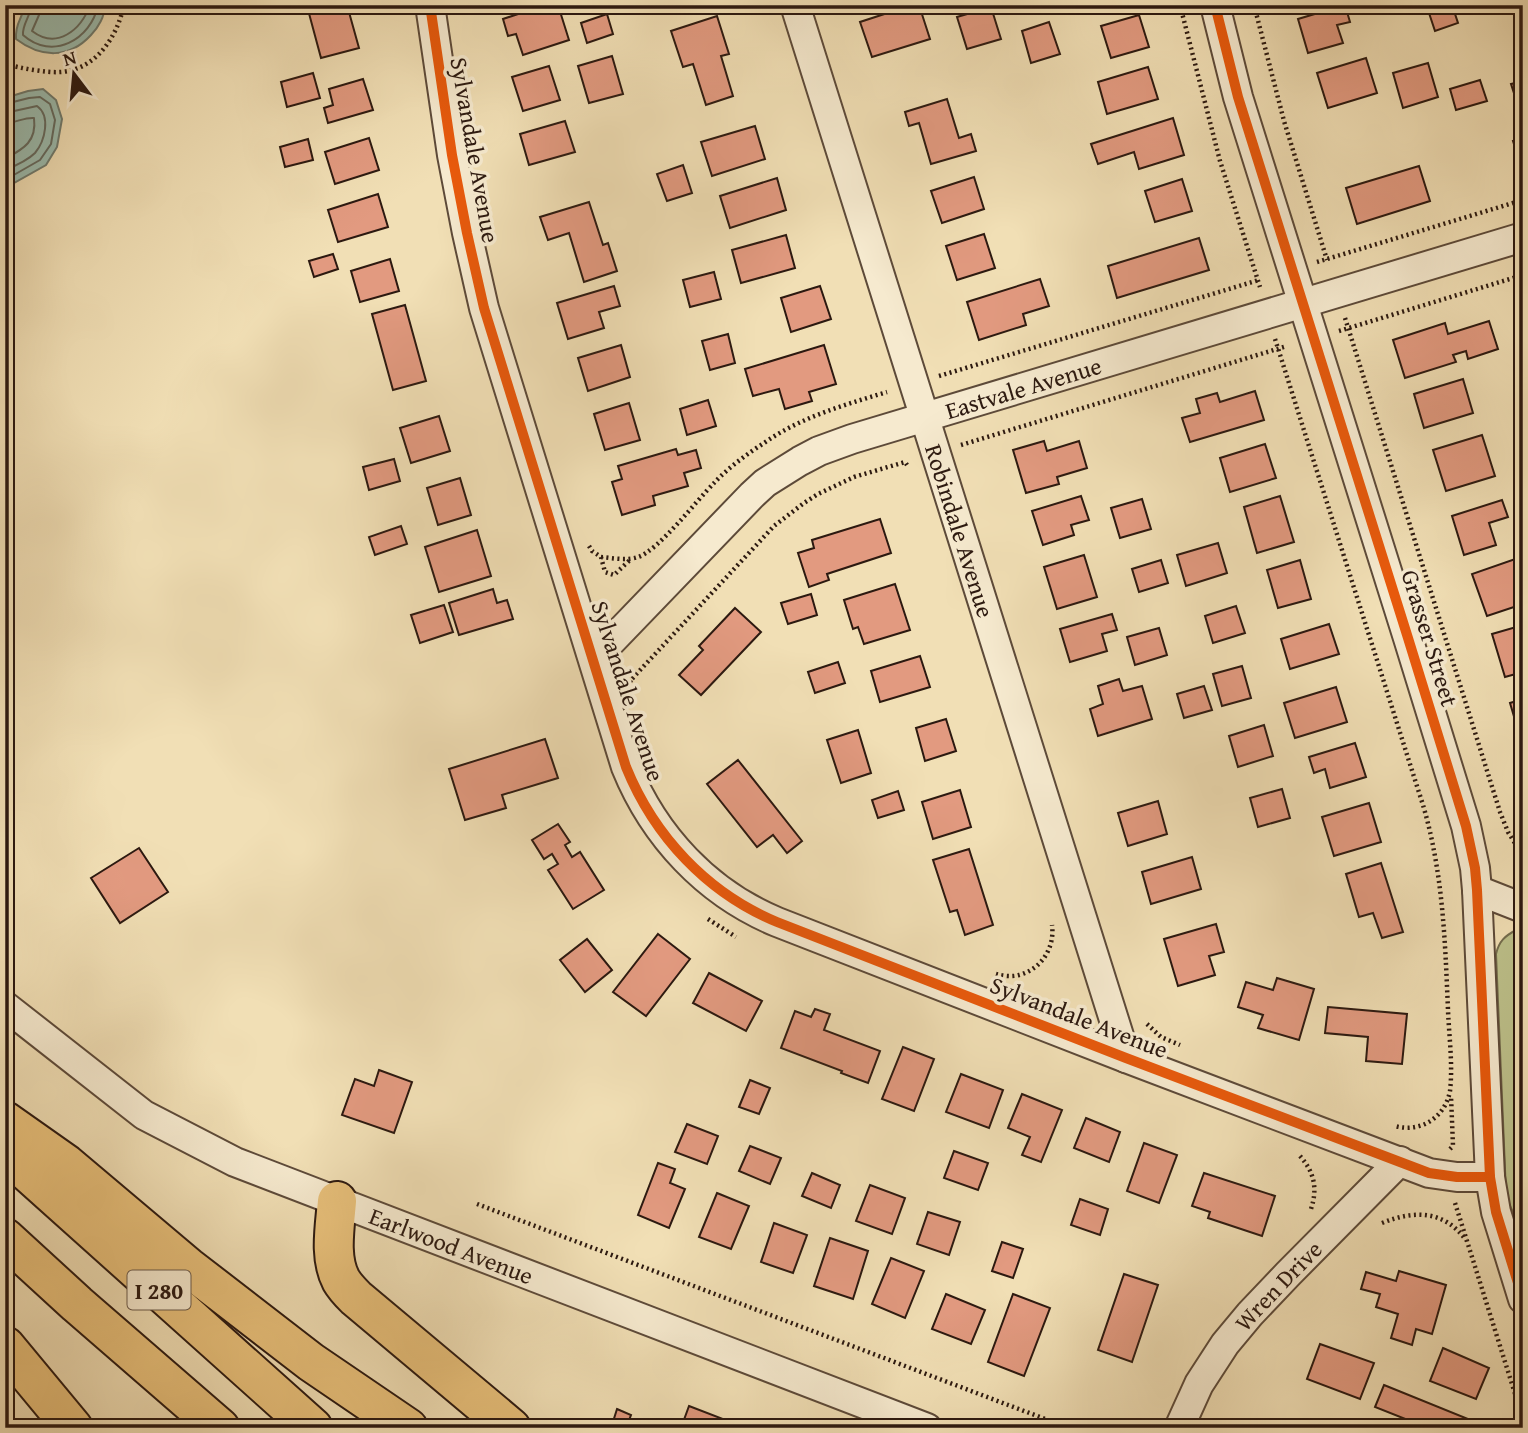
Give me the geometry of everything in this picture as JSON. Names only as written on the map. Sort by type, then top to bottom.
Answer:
[{"type":"highway","points":[[5,1122],[66,1164],[188,1267],[311,1362],[408,1428]]},
{"type":"highway","name":"I 280","points":[[5,1152],[313,1428]]},
{"type":"highway","points":[[337,1202],[335,1262],[342,1281],[356,1298],[511,1428]]},
{"type":"highway","name":"I 280","points":[[5,1238],[220,1428]]},
{"type":"highway","points":[[5,1346],[74,1428]]},
{"type":"street","name":"Sylvandale Avenue","points":[[430,5],[457,182],[484,308],[626,766],[640,797],[680,854],[732,899],[777,922],[1429,1173],[1490,1177]]},
{"type":"street","name":"Robindale Avenue","points":[[794,5],[1126,1058]]},
{"type":"street","name":"Grasser Street","points":[[1215,5],[1238,97],[1466,826],[1477,890],[1490,1177],[1496,1212],[1516,1256],[1523,1299]]},
{"type":"street","name":"Eastvale Avenue","points":[[594,659],[752,495],[765,483],[819,451],[1523,237]]},
{"type":"street","points":[[1477,890],[1523,908]]},
{"type":"street","name":"Earlwood Avenue","points":[[5,1006],[144,1115],[235,1162],[927,1428]]},
{"type":"street","name":"Wren Drive","points":[[1179,1428],[1199,1384],[1225,1344],[1288,1274],[1400,1161]]},
{"type":"path","points":[[5,64],[61,72],[83,66],[105,49],[120,23],[124,5]]},
{"type":"path","points":[[1180,5],[1220,161],[1433,842],[1445,940],[1451,1085],[1449,1098],[1440,1114],[1421,1127],[1406,1129],[1389,1125]]},
{"type":"path","points":[[1254,5],[1298,170],[1500,812],[1508,832],[1523,856]]},
{"type":"path","points":[[633,689],[631,681],[774,526],[818,494],[854,477],[1523,275]]},
{"type":"path","points":[[942,375],[967,457]]},
{"type":"path","points":[[884,392],[905,461]]},
{"type":"path","points":[[587,543],[592,551],[601,556],[632,558],[639,557],[656,546]]},
{"type":"path","points":[[601,556],[605,572],[614,575],[632,558]]},
{"type":"path","points":[[702,915],[738,938]]},
{"type":"path","points":[[992,974],[1019,975],[1039,964],[1052,945],[1051,921]]},
{"type":"path","points":[[1143,1016],[1155,1033],[1185,1047]]},
{"type":"path","points":[[1452,1146],[1455,1204],[1523,1419]]},
{"type":"path","points":[[1307,1157],[1297,1153],[1310,1170],[1315,1188],[1310,1214],[1318,1206]]},
{"type":"path","points":[[477,1204],[1069,1428]]},
{"type":"path","points":[[1382,1223],[1408,1214],[1430,1215],[1447,1222],[1468,1243]]},
{"type":"green space","points":[[1516,930],[1523,930],[1523,1222],[1516,1216],[1506,1193],[1496,954],[1503,939]]},
{"type":"water","points":[[24,5],[105,5],[101,22],[91,35],[74,48],[55,53],[35,50],[16,39]]},
{"type":"water","points":[[43,89],[56,100],[62,119],[57,147],[46,165],[5,188],[5,98]]},
{"type":"building","points":[[347,5],[359,48],[321,58],[307,6]]},
{"type":"building","points":[[545,5],[558,5],[569,40],[523,55],[516,34],[508,36],[503,19]]},
{"type":"building","points":[[919,5],[930,39],[872,57],[860,22]]},
{"type":"building","points":[[1345,5],[1350,22],[1337,25],[1343,43],[1308,53],[1298,19]]},
{"type":"building","points":[[1452,5],[1458,23],[1435,31],[1427,7]]},
{"type":"building","points":[[991,7],[1001,39],[967,49],[957,17]]},
{"type":"building","points":[[607,14],[613,34],[587,43],[581,23]]},
{"type":"building","points":[[1139,15],[1149,47],[1111,58],[1101,26]]},
{"type":"building","points":[[717,16],[729,54],[721,56],[733,96],[706,105],[693,64],[683,67],[671,31]]},
{"type":"building","points":[[1049,22],[1060,54],[1031,63],[1022,31]]},
{"type":"building","points":[[612,56],[623,94],[589,103],[578,66]]},
{"type":"building","points":[[1366,58],[1377,93],[1328,108],[1317,73]]},
{"type":"building","points":[[1428,63],[1438,97],[1403,108],[1393,73]]},
{"type":"building","points":[[549,66],[560,100],[523,111],[512,77]]},
{"type":"building","points":[[1148,67],[1158,99],[1107,114],[1098,82]]},
{"type":"building","points":[[313,73],[320,98],[287,107],[281,82]]},
{"type":"building","points":[[363,79],[373,110],[328,123],[324,108],[333,105],[329,89]]},
{"type":"building","points":[[1480,80],[1487,101],[1456,110],[1450,89]]},
{"type":"building","points":[[1523,81],[1523,117],[1522,118],[1511,84]]},
{"type":"building","points":[[947,99],[959,138],[971,134],[976,151],[931,164],[919,123],[909,126],[905,112]]},
{"type":"building","points":[[1173,118],[1184,155],[1139,169],[1134,152],[1098,164],[1091,144]]},
{"type":"building","points":[[565,121],[575,152],[529,165],[520,134]]},
{"type":"building","points":[[755,126],[765,159],[712,176],[701,142]]},
{"type":"building","points":[[369,138],[379,170],[335,184],[325,152]]},
{"type":"building","points":[[1523,138],[1523,173],[1513,141]]},
{"type":"building","points":[[308,139],[313,160],[285,167],[280,147]]},
{"type":"building","points":[[683,165],[692,193],[667,201],[657,174]]},
{"type":"building","points":[[1419,166],[1430,201],[1357,224],[1346,188]]},
{"type":"building","points":[[974,177],[984,209],[942,223],[931,191]]},
{"type":"building","points":[[777,178],[786,210],[730,228],[720,196]]},
{"type":"building","points":[[1182,179],[1192,211],[1155,222],[1145,191]]},
{"type":"building","points":[[378,194],[388,227],[338,242],[328,210]]},
{"type":"building","points":[[589,202],[603,245],[608,243],[617,271],[584,282],[569,233],[548,240],[540,217]]},
{"type":"building","points":[[984,234],[995,268],[957,280],[946,246]]},
{"type":"building","points":[[786,235],[795,268],[741,283],[732,250]]},
{"type":"building","points":[[1199,238],[1209,270],[1117,298],[1108,266]]},
{"type":"building","points":[[333,254],[338,269],[314,277],[309,261]]},
{"type":"building","points":[[390,259],[399,291],[360,302],[351,271]]},
{"type":"building","points":[[714,272],[721,299],[690,307],[683,280]]},
{"type":"building","points":[[1040,279],[1049,306],[1023,314],[1026,325],[979,340],[967,302]]},
{"type":"building","points":[[614,286],[620,306],[599,312],[604,328],[568,339],[557,303]]},
{"type":"building","points":[[820,286],[831,319],[791,332],[781,298]]},
{"type":"building","points":[[405,305],[426,381],[393,390],[372,314]]},
{"type":"building","points":[[1489,321],[1498,349],[1468,359],[1466,351],[1453,355],[1456,362],[1405,378],[1393,340],[1445,323],[1448,334]]},
{"type":"building","points":[[728,334],[735,363],[710,370],[702,341]]},
{"type":"building","points":[[621,345],[630,377],[588,391],[578,358]]},
{"type":"building","points":[[824,345],[836,384],[809,392],[812,401],[785,409],[779,389],[753,396],[745,369]]},
{"type":"building","points":[[1463,379],[1473,413],[1424,428],[1414,394]]},
{"type":"building","points":[[1255,391],[1264,420],[1190,442],[1182,418],[1200,413],[1196,399],[1217,393],[1220,402]]},
{"type":"building","points":[[708,400],[716,426],[687,435],[680,409]]},
{"type":"building","points":[[629,403],[640,440],[605,450],[594,414]]},
{"type":"building","points":[[439,416],[450,451],[411,463],[400,428]]},
{"type":"building","points":[[1482,435],[1495,476],[1446,491],[1433,450]]},
{"type":"building","points":[[1044,441],[1047,451],[1079,441],[1087,468],[1057,477],[1059,484],[1026,493],[1013,450]]},
{"type":"building","points":[[1265,444],[1276,478],[1230,492],[1220,458]]},
{"type":"building","points":[[676,449],[678,455],[696,450],[701,468],[684,473],[688,486],[653,496],[655,505],[622,515],[612,482],[622,479],[618,466]]},
{"type":"building","points":[[394,459],[400,481],[369,490],[363,467]]},
{"type":"building","points":[[460,478],[471,515],[438,525],[427,488]]},
{"type":"building","points":[[1081,496],[1089,520],[1071,525],[1074,535],[1043,545],[1032,511]]},
{"type":"building","points":[[1280,496],[1294,542],[1257,553],[1244,507]]},
{"type":"building","points":[[1142,499],[1151,529],[1120,538],[1111,508]]},
{"type":"building","points":[[1502,500],[1508,517],[1489,523],[1496,545],[1464,555],[1452,516]]},
{"type":"building","points":[[880,519],[891,553],[827,574],[829,580],[809,587],[798,553],[814,548],[812,540]]},
{"type":"building","points":[[401,526],[407,544],[375,555],[369,537]]},
{"type":"building","points":[[477,530],[491,576],[439,592],[425,547]]},
{"type":"building","points":[[1218,543],[1227,573],[1186,586],[1177,555]]},
{"type":"building","points":[[1084,555],[1097,597],[1057,609],[1044,567]]},
{"type":"building","points":[[1521,557],[1523,604],[1487,616],[1472,574]]},
{"type":"building","points":[[1161,560],[1168,583],[1139,592],[1132,569]]},
{"type":"building","points":[[1300,560],[1311,599],[1278,608],[1267,570]]},
{"type":"building","points":[[895,584],[910,630],[864,644],[858,627],[853,629],[844,600]]},
{"type":"building","points":[[493,589],[497,603],[507,600],[513,619],[459,635],[449,603]]},
{"type":"building","points":[[811,594],[817,615],[788,624],[781,603]]},
{"type":"building","points":[[444,605],[453,632],[420,643],[411,615]]},
{"type":"building","points":[[1236,606],[1245,633],[1213,643],[1205,616]]},
{"type":"building","points":[[735,608],[761,632],[701,695],[679,675],[703,650],[699,646]]},
{"type":"building","points":[[1112,614],[1117,630],[1102,634],[1107,651],[1070,662],[1060,629]]},
{"type":"building","points":[[1329,624],[1339,654],[1290,669],[1281,639]]},
{"type":"building","points":[[1523,625],[1523,672],[1505,677],[1492,634]]},
{"type":"building","points":[[1159,628],[1167,655],[1135,665],[1127,637]]},
{"type":"building","points":[[920,656],[930,687],[880,702],[871,671]]},
{"type":"building","points":[[838,662],[845,683],[815,693],[808,672]]},
{"type":"building","points":[[1242,666],[1251,698],[1222,706],[1213,674]]},
{"type":"building","points":[[1119,679],[1123,691],[1142,686],[1152,719],[1098,736],[1090,709],[1103,704],[1098,686]]},
{"type":"building","points":[[1204,686],[1212,710],[1184,718],[1177,694]]},
{"type":"building","points":[[1336,687],[1347,722],[1295,738],[1284,703]]},
{"type":"building","points":[[1523,699],[1523,729],[1518,730],[1510,703]]},
{"type":"building","points":[[946,719],[956,751],[925,761],[916,728]]},
{"type":"building","points":[[1264,725],[1273,756],[1238,767],[1229,736]]},
{"type":"building","points":[[858,730],[871,773],[841,783],[827,740]]},
{"type":"building","points":[[545,739],[558,778],[502,795],[506,808],[465,820],[449,769]]},
{"type":"building","points":[[1355,743],[1366,777],[1330,788],[1325,769],[1314,773],[1309,757]]},
{"type":"building","points":[[738,760],[802,841],[787,853],[773,835],[757,847],[707,784]]},
{"type":"building","points":[[1282,789],[1290,818],[1258,827],[1250,798]]},
{"type":"building","points":[[960,790],[971,827],[933,839],[922,802]]},
{"type":"building","points":[[898,791],[904,810],[878,818],[872,800]]},
{"type":"building","points":[[1158,801],[1167,834],[1128,846],[1118,813]]},
{"type":"building","points":[[1369,803],[1381,842],[1334,856],[1322,817]]},
{"type":"building","points":[[558,824],[570,842],[565,845],[572,857],[580,852],[604,890],[573,909],[548,870],[558,864],[552,854],[544,859],[532,840]]},
{"type":"building","points":[[139,848],[168,892],[120,923],[91,878]]},
{"type":"building","points":[[969,849],[993,925],[965,935],[957,910],[950,912],[933,860]]},
{"type":"building","points":[[1192,857],[1201,889],[1151,904],[1142,872]]},
{"type":"building","points":[[1381,863],[1403,932],[1382,938],[1373,913],[1359,917],[1346,874]]},
{"type":"building","points":[[1216,924],[1224,952],[1209,956],[1215,975],[1178,986],[1164,939]]},
{"type":"building","points":[[658,934],[690,959],[646,1016],[613,992]]},
{"type":"building","points":[[587,939],[612,970],[585,992],[560,960]]},
{"type":"building","points":[[709,973],[762,1001],[746,1031],[693,1003]]},
{"type":"building","points":[[1277,978],[1314,989],[1299,1040],[1258,1028],[1263,1015],[1238,1007],[1246,982],[1273,990]]},
{"type":"building","points":[[1328,1007],[1407,1014],[1402,1064],[1366,1061],[1368,1037],[1325,1033]]},
{"type":"building","points":[[815,1009],[830,1014],[824,1030],[880,1051],[868,1083],[781,1048],[795,1011],[811,1017]]},
{"type":"building","points":[[903,1047],[934,1059],[914,1111],[882,1099]]},
{"type":"building","points":[[379,1070],[412,1082],[394,1133],[342,1115],[355,1079],[374,1086]]},
{"type":"building","points":[[961,1074],[1003,1090],[989,1128],[946,1112]]},
{"type":"building","points":[[750,1080],[770,1088],[759,1114],[739,1107]]},
{"type":"building","points":[[1022,1094],[1062,1110],[1041,1162],[1022,1155],[1030,1137],[1008,1128]]},
{"type":"building","points":[[1086,1118],[1120,1132],[1109,1162],[1074,1148]]},
{"type":"building","points":[[687,1124],[718,1136],[707,1164],[675,1152]]},
{"type":"building","points":[[1144,1143],[1177,1155],[1159,1203],[1127,1191]]},
{"type":"building","points":[[750,1146],[781,1158],[770,1184],[739,1171]]},
{"type":"building","points":[[954,1151],[988,1163],[978,1190],[944,1178]]},
{"type":"building","points":[[658,1163],[675,1169],[670,1183],[685,1189],[669,1228],[638,1215]]},
{"type":"building","points":[[812,1173],[840,1185],[831,1208],[802,1196]]},
{"type":"building","points":[[1204,1173],[1275,1196],[1262,1236],[1208,1218],[1210,1212],[1192,1206]]},
{"type":"building","points":[[870,1185],[905,1198],[892,1234],[856,1221]]},
{"type":"building","points":[[717,1193],[749,1206],[731,1249],[699,1237]]},
{"type":"building","points":[[1080,1199],[1108,1209],[1100,1235],[1071,1225]]},
{"type":"building","points":[[928,1212],[960,1222],[949,1255],[917,1244]]},
{"type":"building","points":[[774,1223],[807,1235],[793,1273],[761,1262]]},
{"type":"building","points":[[830,1238],[868,1251],[853,1299],[814,1286]]},
{"type":"building","points":[[1002,1242],[1023,1249],[1013,1278],[992,1271]]},
{"type":"building","points":[[891,1258],[924,1271],[905,1318],[872,1304]]},
{"type":"building","points":[[1399,1271],[1446,1285],[1432,1334],[1416,1329],[1412,1345],[1391,1338],[1398,1314],[1376,1307],[1380,1294],[1361,1289],[1366,1272],[1396,1281]]},
{"type":"building","points":[[1124,1274],[1158,1285],[1132,1362],[1098,1350]]},
{"type":"building","points":[[946,1294],[985,1310],[971,1344],[932,1329]]},
{"type":"building","points":[[1013,1294],[1050,1308],[1024,1376],[988,1362]]},
{"type":"building","points":[[1320,1344],[1374,1363],[1360,1399],[1307,1379]]},
{"type":"building","points":[[1443,1348],[1489,1368],[1476,1399],[1430,1381]]},
{"type":"building","points":[[1384,1385],[1473,1421],[1470,1428],[1428,1428],[1375,1407]]},
{"type":"building","points":[[689,1406],[723,1419],[720,1428],[681,1428]]},
{"type":"building","points":[[617,1409],[631,1415],[626,1428],[612,1425]]},
{"type":"cycle path","points":[[430,5],[452,155],[484,308],[626,767],[652,816],[686,860],[728,895],[777,922],[1429,1173],[1457,1177],[1490,1177]]},
{"type":"cycle path","points":[[1215,5],[1238,97],[1466,826],[1477,890],[1490,1177],[1496,1212],[1523,1299]]}]
